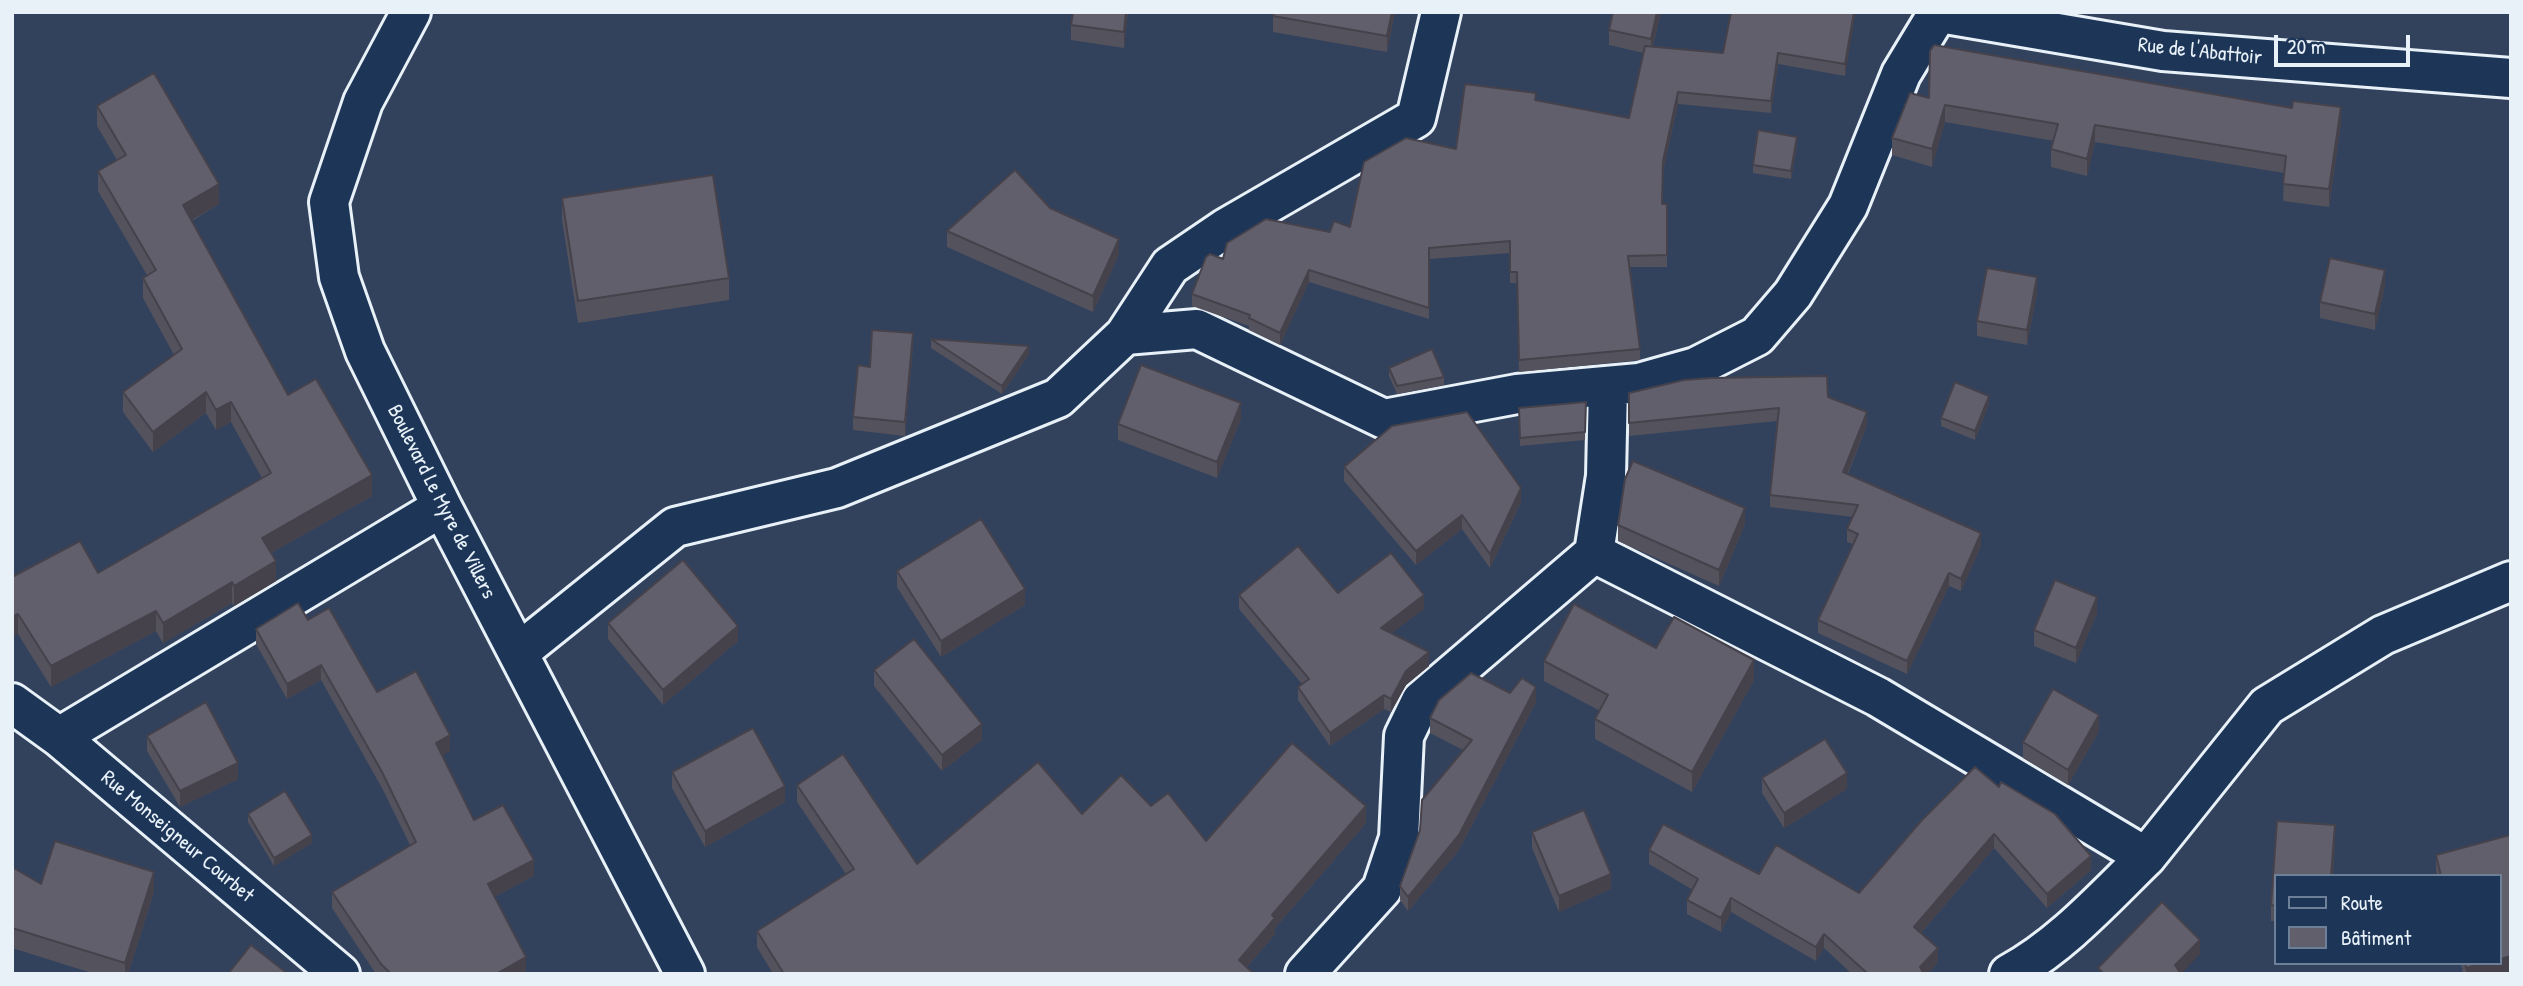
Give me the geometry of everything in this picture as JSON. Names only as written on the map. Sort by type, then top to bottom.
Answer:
[{"type":"street","name":"Boulevard Le Myre de Villers","points":[[411,12],[363,102],[329,202],[338,276],[365,351],[442,507],[685,974]]},
{"type":"street","points":[[519,653],[675,527],[837,488],[1058,398],[1125,335],[1170,266],[1226,228],[1416,118],[1441,12]]},
{"type":"street","points":[[1125,335],[1197,329],[1384,419],[1517,394],[1639,383],[1696,367],[1757,336],[1793,294],[1847,206],[1901,74],[1936,13]]},
{"type":"street","name":"Rue de l'Abattoir","points":[[1936,13],[2163,51],[2511,78]]},
{"type":"street","points":[[1313,973],[1382,889],[1399,838],[1404,736],[1421,701],[1594,553],[1606,476],[1608,386]]},
{"type":"street","points":[[59,737],[442,507]]},
{"type":"street","points":[[1594,553],[1878,697],[2146,857]]},
{"type":"street","points":[[2008,974],[2025,965],[2084,918],[2146,857],[2267,706],[2384,635],[2511,581]]},
{"type":"street","name":"Rue Monseigneur Courbet","points":[[12,703],[59,737],[340,974]]},
{"type":"building","points":[[1073,12],[1126,12],[1124,32],[1071,25]]},
{"type":"building","points":[[1274,12],[1392,12],[1387,36],[1273,16]]},
{"type":"building","points":[[1613,12],[1657,12],[1651,39],[1609,30]]},
{"type":"building","points":[[1731,12],[1854,12],[1845,64],[1778,53],[1771,101],[1678,92],[1663,161],[1662,204],[1667,204],[1667,255],[1628,256],[1640,349],[1519,360],[1517,272],[1510,272],[1510,241],[1429,248],[1429,308],[1309,270],[1280,333],[1249,318],[1250,315],[1192,294],[1206,257],[1210,254],[1223,259],[1227,243],[1266,219],[1330,232],[1334,221],[1350,227],[1364,162],[1406,138],[1456,149],[1465,84],[1536,93],[1535,100],[1629,118],[1645,46],[1723,53]]},
{"type":"building","points":[[1934,45],[2292,108],[2293,101],[2341,107],[2329,189],[2283,184],[2286,156],[2095,125],[2087,159],[2051,149],[2058,124],[1945,105],[1932,149],[1892,138],[1910,93],[1929,98],[1930,51]]},
{"type":"building","points":[[154,73],[219,184],[183,205],[288,395],[316,379],[372,475],[262,538],[276,561],[234,586],[232,582],[163,623],[156,611],[51,666],[18,614],[12,617],[12,577],[80,541],[98,573],[271,473],[231,402],[216,410],[206,392],[153,432],[123,392],[182,349],[143,278],[156,270],[98,171],[126,155],[97,106]]},
{"type":"building","points":[[1758,130],[1797,137],[1791,171],[1753,165]]},
{"type":"building","points":[[1015,170],[1050,208],[1119,239],[1093,296],[947,231]]},
{"type":"building","points":[[713,175],[729,278],[578,301],[562,198]]},
{"type":"building","points":[[2330,258],[2385,270],[2375,314],[2320,302]]},
{"type":"building","points":[[1987,268],[2037,277],[2027,330],[1977,321]]},
{"type":"building","points":[[872,330],[913,333],[905,422],[853,417],[858,365],[870,367]]},
{"type":"building","points":[[931,339],[1029,346],[1002,386]]},
{"type":"building","points":[[1432,349],[1444,377],[1397,386],[1389,368]]},
{"type":"building","points":[[1141,365],[1241,403],[1217,462],[1118,424]]},
{"type":"building","points":[[1827,376],[1828,397],[1867,412],[1843,472],[1981,533],[1961,579],[1949,573],[1907,661],[1818,620],[1858,534],[1847,529],[1858,505],[1770,495],[1779,408],[1629,423],[1629,393],[1684,380]]},
{"type":"building","points":[[1955,382],[1989,396],[1975,431],[1941,418]]},
{"type":"building","points":[[1586,402],[1585,432],[1520,438],[1519,408]]},
{"type":"building","points":[[1467,412],[1521,488],[1490,554],[1462,515],[1416,551],[1344,467],[1392,426]]},
{"type":"building","points":[[1633,461],[1745,508],[1719,570],[1618,525],[1625,479]]},
{"type":"building","points":[[981,519],[1025,589],[941,641],[897,571]]},
{"type":"building","points":[[1298,546],[1338,593],[1391,553],[1424,595],[1381,628],[1429,652],[1406,671],[1391,699],[1384,695],[1330,733],[1298,687],[1309,679],[1239,595]]},
{"type":"building","points":[[683,560],[738,626],[663,690],[608,623]]},
{"type":"building","points":[[2055,580],[2097,597],[2076,648],[2034,630]]},
{"type":"building","points":[[298,603],[308,620],[329,608],[377,692],[416,671],[450,735],[436,743],[474,820],[503,805],[534,860],[488,884],[526,957],[496,974],[391,974],[381,964],[332,892],[416,842],[382,772],[321,665],[287,684],[256,629]]},
{"type":"building","points":[[1574,604],[1656,648],[1674,617],[1754,660],[1692,772],[1595,719],[1608,695],[1544,661]]},
{"type":"building","points":[[914,639],[982,724],[942,755],[874,670]]},
{"type":"building","points":[[1471,673],[1510,693],[1522,678],[1536,687],[1459,835],[1408,897],[1400,886],[1420,830],[1422,800],[1472,740],[1430,718],[1439,700]]},
{"type":"building","points":[[2053,689],[2099,715],[2068,770],[2023,742]]},
{"type":"building","points":[[206,702],[238,763],[180,791],[147,736]]},
{"type":"building","points":[[753,728],[785,786],[705,831],[672,772]]},
{"type":"building","points":[[1825,739],[1847,773],[1784,813],[1762,778]]},
{"type":"building","points":[[1292,743],[1366,806],[1272,915],[1275,918],[1239,960],[1254,974],[784,974],[757,931],[854,869],[797,785],[843,754],[917,864],[1038,762],[1082,814],[1121,775],[1151,806],[1168,793],[1206,841]]},
{"type":"building","points":[[1975,767],[1999,787],[2001,782],[2055,814],[2091,856],[2047,894],[1994,834],[1914,927],[1938,948],[1920,967],[1924,974],[1868,974],[1824,934],[1816,947],[1731,898],[1721,918],[1687,900],[1698,879],[1649,850],[1663,824],[1759,874],[1776,845],[1859,893],[1922,820]]},
{"type":"building","points":[[285,791],[312,835],[274,858],[248,814]]},
{"type":"building","points":[[1584,810],[1611,874],[1559,896],[1532,832]]},
{"type":"building","points":[[2277,821],[2335,825],[2331,874],[2274,874],[2274,906],[2271,905]]},
{"type":"building","points":[[2510,835],[2511,956],[2502,958],[2502,874],[2441,874],[2436,855]]},
{"type":"building","points":[[55,841],[154,872],[125,963],[12,928],[12,867],[41,884]]},
{"type":"building","points":[[2162,902],[2200,940],[2175,965],[2181,974],[2104,974],[2098,968]]},
{"type":"building","points":[[251,945],[288,974],[228,974]]}]
